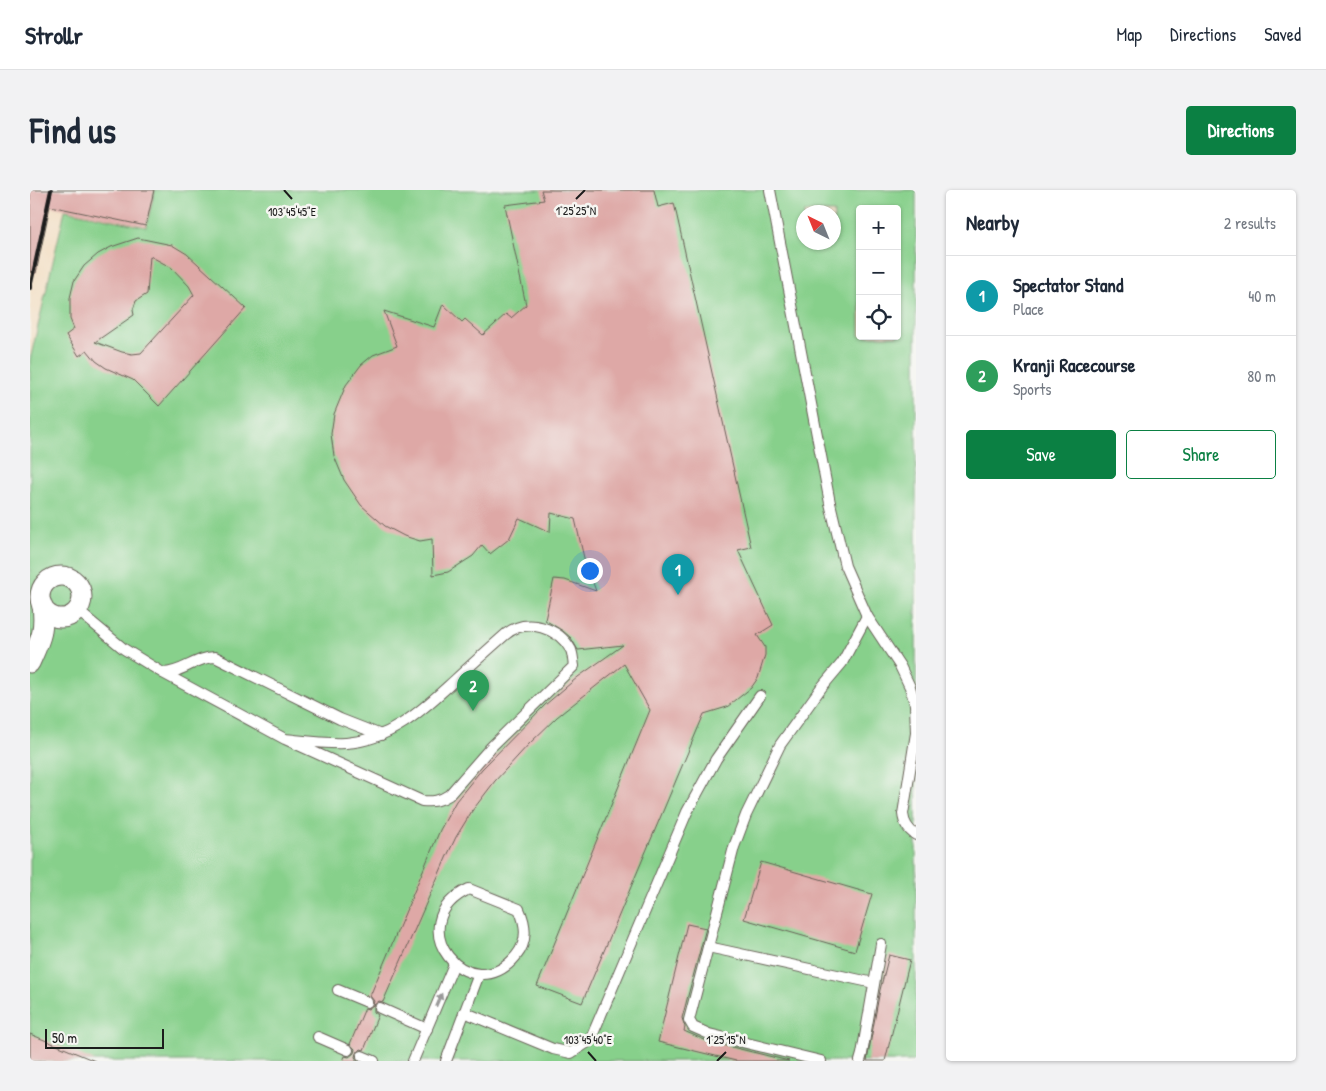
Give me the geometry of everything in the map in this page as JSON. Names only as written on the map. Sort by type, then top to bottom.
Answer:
[{"type":"street","points":[[30,577],[49,581]]},
{"type":"street","points":[[30,663],[42,636],[44,624],[38,600],[44,586],[49,581],[66,577],[80,588],[82,600],[71,614],[47,630],[42,636]]},
{"type":"street","points":[[38,600],[49,614],[54,616],[71,614]]},
{"type":"lane","points":[[770,190],[838,539],[845,566],[867,616],[900,666],[910,687],[915,704],[916,733],[903,814],[904,823],[916,835]]},
{"type":"lane","points":[[71,614],[163,673],[285,739],[422,801],[432,802],[443,799],[456,788],[491,747],[574,666],[572,652],[561,637],[541,627],[521,625],[512,629],[419,714],[401,726],[366,740],[346,743],[285,739]]},
{"type":"lane","points":[[821,1061],[709,1034],[693,1026],[689,1020],[734,847],[746,815],[780,745],[842,663],[867,616]]},
{"type":"lane","points":[[163,673],[172,673],[201,659],[215,657],[340,719],[381,735]]},
{"type":"lane","points":[[464,1012],[553,1049],[571,1052],[588,1042],[687,812],[716,759],[760,696]]},
{"type":"lane","points":[[469,889],[520,908],[524,919],[525,931],[523,942],[511,962],[502,969],[491,973],[479,974],[462,969],[454,964],[446,956],[441,946],[439,922],[443,912],[458,894],[469,889]]},
{"type":"lane","points":[[860,1061],[881,944]]},
{"type":"lane","points":[[708,947],[874,983]]},
{"type":"lane","points":[[413,1061],[454,964]]},
{"type":"lane","points":[[446,1061],[479,974]]},
{"type":"lane","points":[[338,990],[367,1002]]},
{"type":"lane","points":[[380,1008],[427,1029]]},
{"type":"lane","points":[[318,1038],[348,1050]]},
{"type":"lane","points":[[362,1056],[374,1061]]},
{"type":"green space","points":[[155,190],[916,190],[916,1061],[30,1061],[30,360],[65,210],[146,227]]},
{"type":"building","points":[[30,190],[154,190],[146,226],[50,206],[36,273],[30,272]]},
{"type":"building","points":[[541,190],[654,190],[658,207],[674,203],[751,547],[738,550],[773,625],[757,635],[765,647],[765,655],[758,678],[751,688],[727,707],[704,714],[582,1003],[537,986],[650,710],[624,664],[557,717],[529,744],[495,781],[472,811],[446,858],[383,1002],[379,1001],[374,1005],[374,1012],[378,1015],[364,1050],[361,1049],[356,1053],[355,1057],[358,1061],[343,1061],[345,1056],[349,1057],[354,1053],[355,1049],[350,1044],[365,1008],[368,1009],[373,1005],[374,1001],[370,996],[440,830],[456,801],[482,769],[545,705],[578,677],[623,645],[578,650],[571,638],[545,620],[554,579],[565,580],[596,591],[584,558],[575,519],[551,513],[550,532],[519,518],[509,539],[490,554],[482,545],[473,556],[448,572],[433,575],[432,539],[420,541],[404,536],[385,526],[361,505],[344,480],[334,456],[331,434],[334,414],[346,385],[361,365],[373,355],[397,346],[384,311],[434,327],[443,304],[462,322],[465,319],[483,335],[506,314],[511,318],[526,305],[505,205],[544,200]]},
{"type":"building","points":[[138,238],[172,245],[187,254],[246,308],[159,406],[133,380],[106,368],[96,361],[87,350],[79,356],[66,335],[74,329],[70,319],[70,298],[74,281],[84,266],[98,254],[111,247]],"holes":[[[150,256],[172,268],[189,286],[194,295],[141,353],[122,352],[95,342],[134,315],[133,310],[136,301],[147,294]]]},
{"type":"building","points":[[761,862],[872,894],[855,951],[744,919]]},
{"type":"building","points":[[687,924],[706,928],[682,1018],[685,1027],[684,1031],[707,1041],[789,1061],[736,1061],[658,1042]]},
{"type":"building","points":[[889,955],[910,960],[885,1061],[867,1061],[880,990]]},
{"type":"building","points":[[30,1034],[95,1061],[30,1061]]},
{"type":"railway","points":[[30,288],[51,190]]},
{"type":"place","name":"Spectator Stand","points":[[678,595]]},
{"type":"place","name":"Kranji Racecourse","points":[[473,711]]}]
